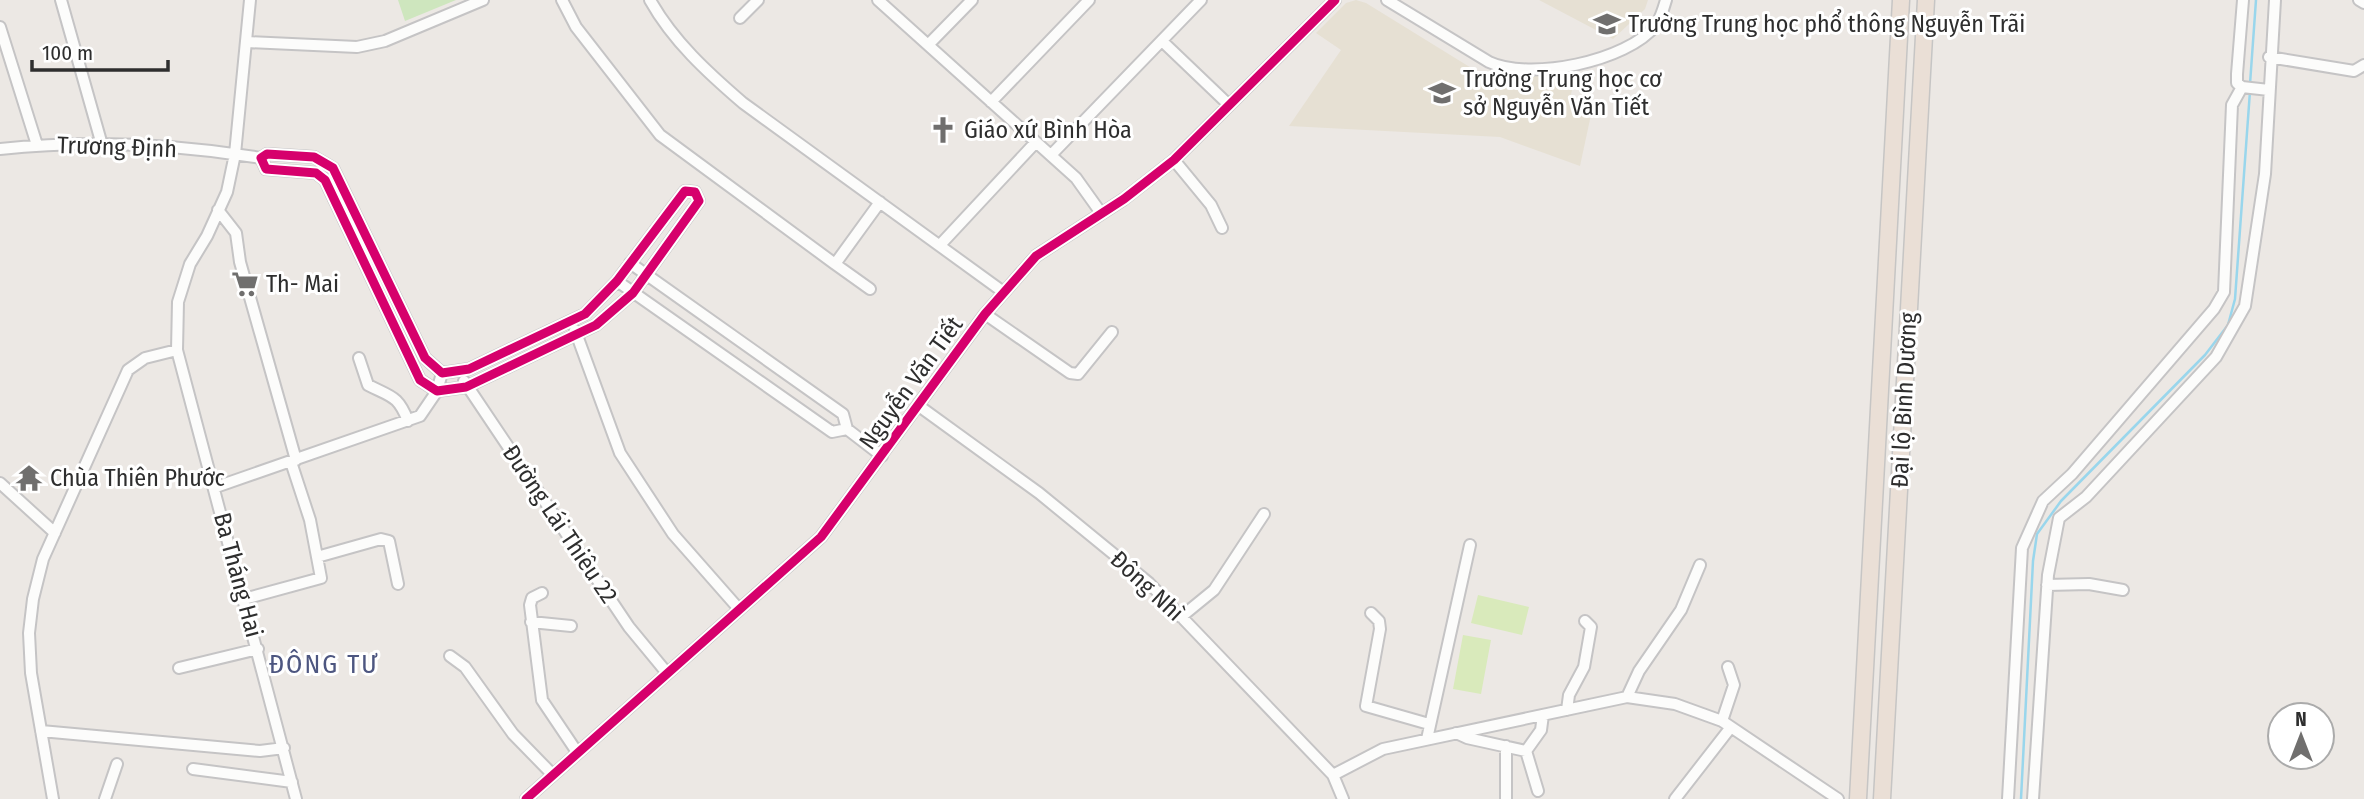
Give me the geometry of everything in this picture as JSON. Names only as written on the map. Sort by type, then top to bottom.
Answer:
[{"type":"highway","name":"Đại lộ Bình Dương","points":[[1858,799],[1901,0]]},
{"type":"highway","name":"Đại lộ Bình Dương","points":[[1882,799],[1926,0]]},
{"type":"street","points":[[61,0],[102,145]]},
{"type":"street","name":"Ba Tháng Hai","points":[[250,0],[234,154],[227,192],[207,236],[190,264],[178,302],[177,350],[216,487],[296,799]]},
{"type":"street","points":[[247,42],[357,47],[385,41],[483,0]]},
{"type":"street","points":[[562,0],[576,27],[660,135],[708,173],[870,289]]},
{"type":"street","points":[[650,0],[664,26],[705,70],[743,103],[1002,291]]},
{"type":"street","points":[[740,18],[758,0]]},
{"type":"street","points":[[878,0],[1076,178],[1101,212]]},
{"type":"street","points":[[928,45],[972,0]]},
{"type":"street","points":[[991,102],[1089,0]]},
{"type":"street","points":[[1051,155],[1202,0]]},
{"type":"street","name":"Nguyễn Văn Tiết","points":[[532,797],[577,751],[821,537],[1002,291],[1036,256],[1174,160],[1335,0]]},
{"type":"street","points":[[1387,0],[1489,62],[1504,69],[1520,71],[1591,61],[1617,51],[1656,25],[1666,0]]},
{"type":"street","points":[[2243,0],[2237,83],[2242,87],[2267,89]]},
{"type":"street","points":[[2033,799],[2048,585],[2053,541],[2059,519],[2086,497],[2216,357],[2245,306],[2263,187],[2269,57],[2275,0]]},
{"type":"street","points":[[2359,0],[2364,3]]},
{"type":"street","points":[[0,27],[37,145]]},
{"type":"street","points":[[1162,41],[1229,106]]},
{"type":"street","points":[[2269,57],[2354,71],[2364,65]]},
{"type":"street","points":[[2008,799],[2022,548],[2043,501],[2072,474],[2214,309],[2224,292],[2232,105],[2242,87]]},
{"type":"street","points":[[940,245],[1036,142]]},
{"type":"street","name":"Trương Định","points":[[0,149],[37,145],[102,145],[261,158]]},
{"type":"street","points":[[267,154],[314,157],[332,168],[425,358],[434,370],[442,373],[460,371],[570,322],[601,301],[685,191],[695,192],[699,201],[633,293],[606,318],[578,336],[466,387],[437,391],[420,380],[325,180],[316,173],[266,169],[261,158],[267,154]]},
{"type":"street","points":[[1174,160],[1211,205],[1222,228]]},
{"type":"street","points":[[695,192],[708,173]]},
{"type":"street","points":[[835,264],[880,202]]},
{"type":"street","points":[[218,210],[236,233],[243,273],[310,520],[321,579],[244,599]]},
{"type":"street","points":[[630,263],[843,415],[847,429],[881,456]]},
{"type":"street","points":[[617,281],[832,432],[847,429]]},
{"type":"street","points":[[985,314],[1070,373],[1079,374],[1112,332]]},
{"type":"street","points":[[697,337],[709,319]]},
{"type":"street","points":[[570,322],[578,336],[620,453],[673,534],[739,609]]},
{"type":"street","points":[[53,799],[31,673],[29,633],[43,559],[128,370],[145,358],[177,350]]},
{"type":"street","points":[[359,358],[368,385],[390,394],[402,404],[408,421]]},
{"type":"street","points":[[769,387],[781,370]]},
{"type":"street","name":"Đường Lái Thiêu 22","points":[[460,371],[466,387],[629,626],[667,673]]},
{"type":"street","points":[[216,487],[420,416],[437,391],[442,373]]},
{"type":"street","name":"Đông Nhì","points":[[919,406],[1039,493],[1149,583],[1333,775],[1343,799]]},
{"type":"street","points":[[0,483],[55,533]]},
{"type":"street","points":[[1181,617],[1214,590],[1264,514]]},
{"type":"street","points":[[317,557],[381,539],[389,541],[398,584]]},
{"type":"street","points":[[1427,739],[1470,545]]},
{"type":"street","points":[[1626,697],[1639,671],[1681,610],[1700,565]]},
{"type":"street","points":[[2048,585],[2089,584],[2123,590]]},
{"type":"street","points":[[542,593],[531,601],[531,622],[542,699],[577,751]]},
{"type":"street","points":[[1371,613],[1379,621],[1380,629],[1366,706],[1429,724]]},
{"type":"street","points":[[1567,710],[1569,695],[1584,667],[1591,627],[1585,621]]},
{"type":"street","points":[[531,622],[571,626]]},
{"type":"street","points":[[179,668],[258,649]]},
{"type":"street","points":[[450,656],[465,667],[513,734],[552,774]]},
{"type":"street","points":[[1675,799],[1726,724],[1734,685],[1728,667]]},
{"type":"street","points":[[1333,775],[1383,748],[1626,697],[1675,704],[1726,724],[1773,752],[1838,799]]},
{"type":"street","points":[[1526,751],[1541,730],[1543,715]]},
{"type":"street","points":[[41,731],[260,751],[284,748]]},
{"type":"street","points":[[1456,733],[1466,738],[1526,751]]},
{"type":"street","points":[[1506,746],[1506,799]]},
{"type":"street","points":[[1526,751],[1538,791]]},
{"type":"street","points":[[105,799],[117,764]]},
{"type":"street","points":[[193,769],[292,782]]},
{"type":"shaded area","name":"Trường Trung học cơ sở Nguyễn Văn Tiết","points":[[1356,0],[1366,3],[1494,82],[1577,68],[1569,103],[1592,110],[1580,166],[1500,137],[1289,126],[1341,50],[1316,33],[1346,3]]},
{"type":"shaded area","name":"Trường Trung học phổ thông Nguyễn Trãi","points":[[1539,0],[1648,0],[1645,9],[1613,39]]},
{"type":"green space","points":[[398,0],[456,0],[405,21]]},
{"type":"green space","points":[[1478,595],[1529,607],[1522,635],[1471,623]]},
{"type":"green space","points":[[1463,635],[1491,640],[1481,694],[1453,689]]},
{"type":"waterway","points":[[2250,84],[2256,0]]},
{"type":"waterway","points":[[2021,799],[2033,561],[2037,534],[2061,501],[2205,355],[2228,325],[2235,299],[2250,91]]},
{"type":"cycle path","points":[[526,799],[821,537],[985,314],[1036,256],[1124,199],[1174,160],[1335,0]]},
{"type":"cycle path","points":[[267,154],[314,157],[333,168],[425,358],[442,373],[469,369],[585,314],[617,281],[685,191],[695,192],[699,201],[633,293],[596,325],[466,387],[437,391],[420,380],[325,180],[316,173],[266,169],[261,158],[267,154]]},
{"type":"place","name":"Trường Trung học phổ thông Nguyễn Trãi","points":[[1607,24]]},
{"type":"place","name":"Trường Trung học cơ sở Nguyễn Văn Tiết","points":[[1442,93]]},
{"type":"place","name":"Giáo xứ Bình Hòa","points":[[943,130]]},
{"type":"place","name":"Th- Mai","points":[[245,284]]},
{"type":"place","name":"Chùa Thiên Phước","points":[[29,478]]},
{"type":"district","name":"ĐÔNG TƯ","points":[[324,664]]}]
